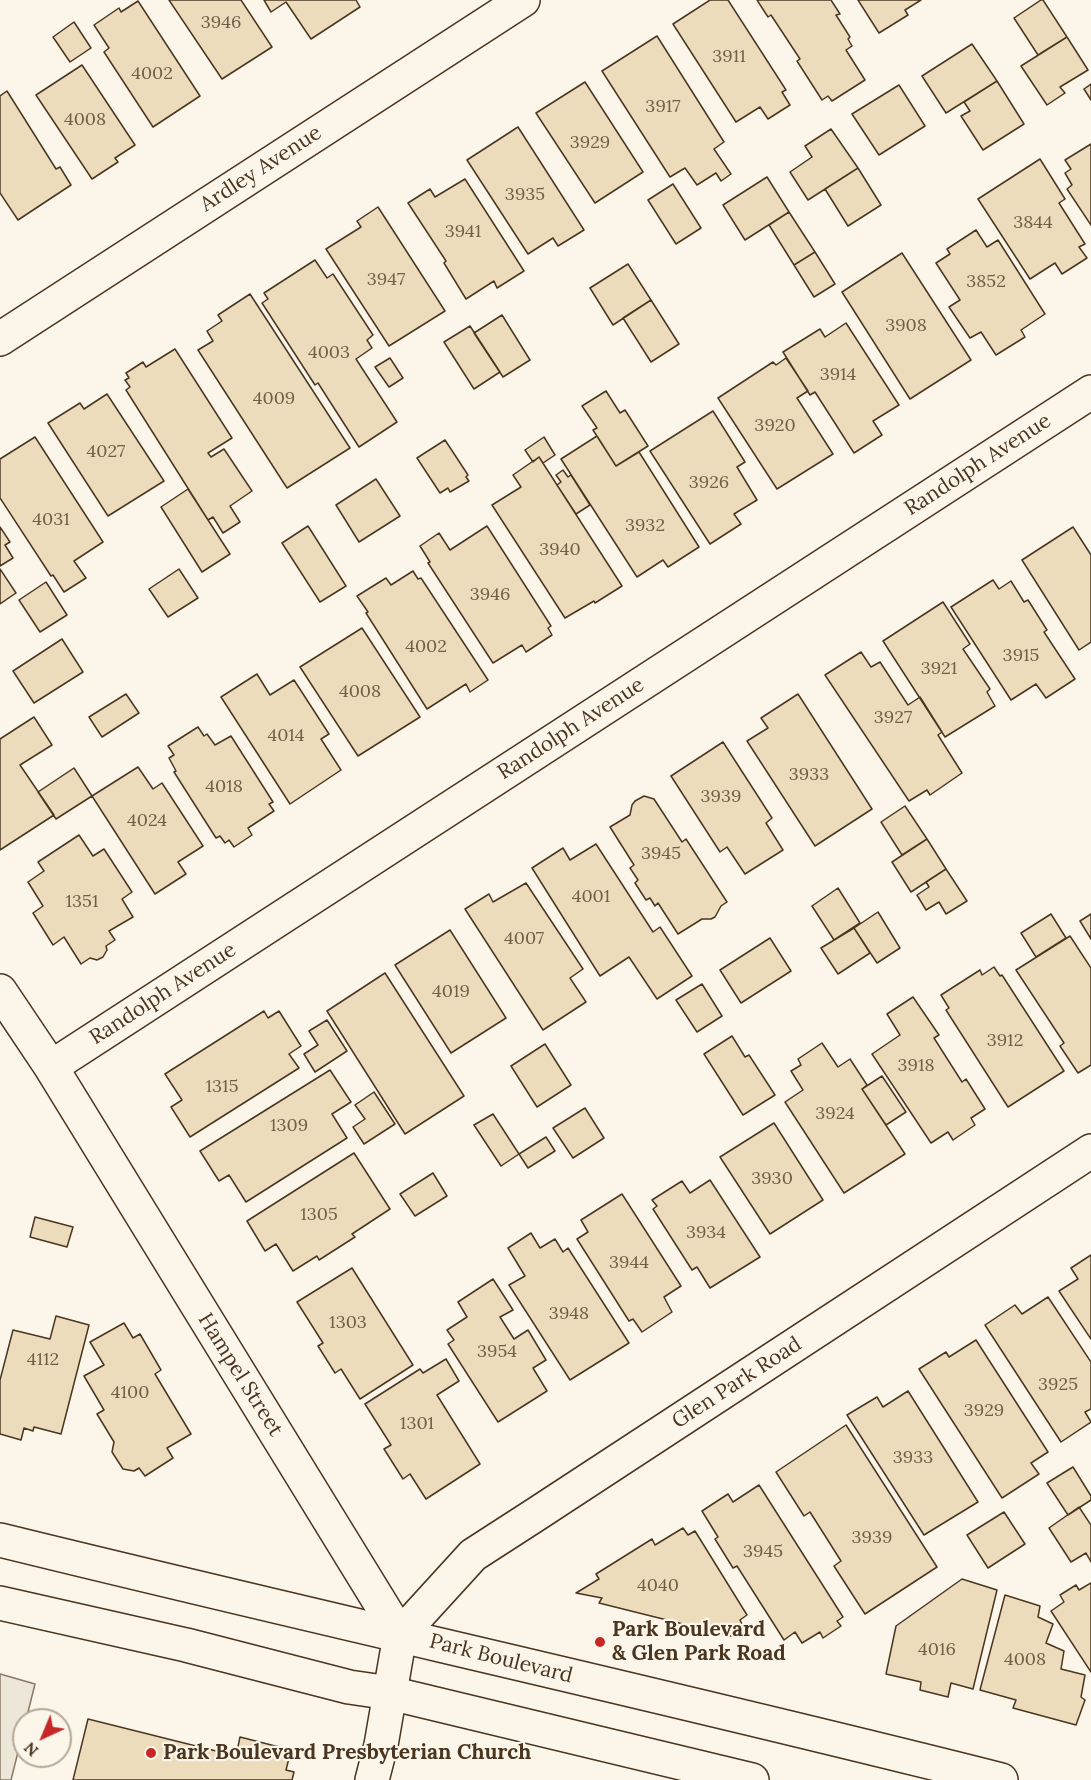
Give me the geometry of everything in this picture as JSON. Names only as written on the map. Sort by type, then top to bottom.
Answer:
[{"type":"street","name":"Ardley Avenue","points":[[0,339],[523,0]]},
{"type":"street","name":"Randolph Avenue","points":[[51,1067],[1091,392]]},
{"type":"street","name":"Hampel Street","points":[[0,991],[51,1067],[400,1635]]},
{"type":"street","name":"Glen Park Road","points":[[400,1635],[473,1555],[1091,1151]]},
{"type":"street","name":"Park Boulevard","points":[[0,1540],[219,1594],[400,1635],[965,1776],[1001,1780]]},
{"type":"street","points":[[0,1603],[752,1780]]},
{"type":"street","points":[[372,1780],[381,1745],[400,1635]]},
{"type":"shaded area","points":[[0,1674],[35,1684],[29,1708],[12,1708],[12,1768],[14,1768],[11,1780],[0,1780]]},
{"type":"building","points":[[169,0],[241,0],[272,47],[222,79]]},
{"type":"building","points":[[264,0],[356,0],[360,7],[311,39],[286,2],[271,12]]},
{"type":"building","points":[[710,0],[728,0],[786,90],[782,92],[790,105],[768,119],[760,107],[736,122],[673,24]]},
{"type":"building","points":[[757,0],[831,0],[840,14],[836,15],[850,37],[848,39],[852,46],[846,50],[865,80],[832,101],[828,96],[822,100],[797,61],[800,59],[771,15],[768,17]]},
{"type":"building","points":[[858,0],[921,0],[905,10],[908,15],[879,33]]},
{"type":"building","points":[[1041,0],[1067,37],[1038,55],[1014,18]]},
{"type":"building","points":[[138,1],[200,96],[153,127],[104,52],[109,48],[94,25],[119,8],[121,12]]},
{"type":"building","points":[[74,22],[91,48],[70,62],[53,37]]},
{"type":"building","points":[[657,36],[724,142],[714,149],[731,174],[721,181],[716,173],[697,185],[685,168],[670,177],[602,71]]},
{"type":"building","points":[[1067,37],[1088,70],[1060,87],[1065,93],[1047,105],[1021,66]]},
{"type":"building","points":[[972,44],[997,81],[946,113],[922,76]]},
{"type":"building","points":[[82,65],[135,145],[115,158],[118,162],[92,179],[36,95]]},
{"type":"building","points":[[997,81],[1024,124],[983,150],[961,116],[970,111],[964,102]]},
{"type":"building","points":[[585,82],[643,172],[595,203],[536,113]]},
{"type":"building","points":[[1091,84],[1091,100],[1084,89]]},
{"type":"building","points":[[899,85],[925,126],[879,155],[852,114]]},
{"type":"building","points":[[7,91],[56,169],[60,167],[71,185],[18,220],[0,193],[0,96]]},
{"type":"building","points":[[518,127],[584,230],[558,246],[553,238],[528,254],[467,160]]},
{"type":"building","points":[[831,129],[858,168],[808,200],[790,172],[812,157],[805,146]]},
{"type":"building","points":[[1091,144],[1091,225],[1067,189],[1072,185],[1065,173],[1071,169],[1065,160]]},
{"type":"building","points":[[1040,159],[1065,199],[1059,203],[1085,244],[1079,247],[1087,258],[1062,274],[1055,263],[1030,279],[978,199]]},
{"type":"building","points":[[858,168],[881,205],[848,226],[825,189]]},
{"type":"building","points":[[767,177],[789,212],[745,240],[723,205]]},
{"type":"building","points":[[465,179],[524,271],[497,288],[494,281],[466,299],[444,263],[446,261],[408,203],[430,189],[435,197]]},
{"type":"building","points":[[673,184],[701,228],[676,244],[648,200]]},
{"type":"building","points":[[378,207],[445,311],[389,346],[326,249],[361,227],[357,221]]},
{"type":"building","points":[[789,212],[815,252],[794,265],[769,225]]},
{"type":"building","points":[[976,230],[987,247],[998,240],[1045,314],[1021,330],[1025,337],[996,355],[981,332],[970,338],[949,307],[960,300],[936,263],[950,254],[947,249]]},
{"type":"building","points":[[815,252],[835,284],[814,297],[794,265]]},
{"type":"building","points":[[902,253],[971,360],[910,399],[842,292]]},
{"type":"building","points":[[315,260],[327,278],[333,274],[373,335],[367,340],[372,348],[356,359],[397,422],[359,447],[318,383],[315,385],[262,303],[268,299],[264,293]]},
{"type":"building","points":[[628,264],[651,300],[613,325],[590,288]]},
{"type":"building","points":[[250,294],[350,448],[287,488],[198,350],[213,341],[207,331],[222,321],[218,315]]},
{"type":"building","points":[[651,300],[679,344],[651,362],[623,318]]},
{"type":"building","points":[[502,315],[530,360],[503,377],[474,333]]},
{"type":"building","points":[[846,323],[899,405],[873,421],[882,435],[854,453],[815,392],[810,395],[783,352],[820,329],[825,337]]},
{"type":"building","points":[[470,326],[500,372],[474,389],[444,342]]},
{"type":"building","points":[[175,349],[232,438],[208,453],[211,457],[224,449],[252,491],[230,506],[240,522],[223,533],[213,517],[208,520],[126,390],[130,387],[125,380],[129,378],[126,373],[143,362],[146,367]]},
{"type":"building","points":[[390,358],[403,378],[389,387],[375,367]]},
{"type":"building","points":[[786,358],[808,391],[797,398],[833,454],[777,489],[718,398],[773,362],[776,365]]},
{"type":"building","points":[[606,391],[620,413],[625,410],[648,446],[616,466],[593,430],[597,428],[582,406]]},
{"type":"building","points":[[107,394],[164,481],[108,516],[48,423],[80,403],[84,409]]},
{"type":"building","points":[[713,411],[745,462],[737,467],[757,500],[734,514],[741,524],[710,544],[650,451]]},
{"type":"building","points":[[597,436],[616,466],[639,452],[699,547],[668,567],[663,560],[637,577],[561,459]]},
{"type":"building","points":[[35,437],[103,542],[74,561],[86,578],[64,592],[0,498],[0,459]]},
{"type":"building","points":[[544,437],[555,455],[543,463],[539,457],[533,462],[525,450]]},
{"type":"building","points":[[445,440],[468,475],[466,477],[469,481],[450,492],[448,488],[440,493],[417,458]]},
{"type":"building","points":[[539,457],[622,586],[565,618],[492,505],[521,487],[513,475]]},
{"type":"building","points":[[563,470],[568,477],[571,475],[590,505],[576,514],[557,485],[561,482],[556,475]]},
{"type":"building","points":[[376,479],[400,516],[359,542],[336,505]]},
{"type":"building","points":[[188,489],[230,554],[202,572],[161,507]]},
{"type":"building","points":[[308,526],[346,586],[320,602],[282,543]]},
{"type":"building","points":[[487,526],[551,626],[548,628],[552,635],[526,652],[522,645],[493,663],[428,563],[430,562],[420,546],[439,533],[450,550]]},
{"type":"building","points":[[0,527],[10,542],[5,545],[13,558],[0,566]]},
{"type":"building","points":[[1073,527],[1091,555],[1091,642],[1079,650],[1022,560]]},
{"type":"building","points":[[0,569],[16,593],[0,604]]},
{"type":"building","points":[[179,569],[198,598],[168,617],[149,589]]},
{"type":"building","points":[[413,571],[418,579],[421,578],[488,680],[470,692],[466,684],[427,709],[357,596],[386,578],[391,585]]},
{"type":"building","points":[[993,580],[999,589],[1011,581],[1024,602],[1028,600],[1047,630],[1044,632],[1075,679],[1046,698],[1036,684],[1011,700],[951,607]]},
{"type":"building","points":[[46,582],[67,615],[40,632],[19,600]]},
{"type":"building","points":[[943,602],[970,644],[963,649],[990,689],[987,692],[995,706],[945,737],[883,641]]},
{"type":"building","points":[[362,628],[420,717],[358,756],[300,667]]},
{"type":"building","points":[[62,639],[83,672],[34,703],[13,671]]},
{"type":"building","points":[[861,652],[871,667],[880,662],[908,705],[920,697],[942,732],[938,735],[962,773],[930,795],[927,790],[909,801],[825,675]]},
{"type":"building","points":[[257,674],[270,695],[294,680],[329,734],[321,739],[341,770],[290,804],[221,697]]},
{"type":"building","points":[[126,694],[139,713],[102,737],[89,717]]},
{"type":"building","points":[[798,694],[872,809],[815,846],[747,741],[768,728],[761,718]]},
{"type":"building","points":[[34,717],[52,745],[20,765],[54,815],[0,850],[0,739]]},
{"type":"building","points":[[198,727],[204,736],[207,734],[215,745],[231,736],[273,802],[269,804],[274,811],[248,828],[252,835],[234,847],[229,840],[225,843],[220,836],[216,838],[174,772],[176,771],[169,758],[174,755],[168,746]]},
{"type":"building","points":[[723,742],[772,818],[766,823],[783,850],[745,874],[727,847],[720,852],[671,776]]},
{"type":"building","points":[[138,767],[153,789],[162,783],[203,846],[178,862],[186,874],[155,894],[92,796]]},
{"type":"building","points":[[74,768],[92,796],[56,819],[38,792]]},
{"type":"building","points":[[644,796],[654,799],[682,842],[686,839],[727,902],[721,906],[715,917],[702,919],[678,934],[658,903],[655,906],[650,898],[646,900],[635,883],[638,880],[630,868],[634,865],[610,827],[630,815],[632,805]]},
{"type":"building","points":[[905,806],[927,839],[902,855],[881,822]]},
{"type":"building","points":[[79,835],[93,856],[104,849],[132,892],[122,899],[133,917],[109,931],[115,940],[106,946],[107,950],[103,957],[97,960],[90,958],[81,964],[64,937],[53,945],[33,913],[43,906],[28,882],[44,871],[38,862]]},
{"type":"building","points":[[927,839],[946,869],[911,892],[892,862]]},
{"type":"building","points":[[596,844],[653,932],[660,927],[692,976],[657,999],[629,957],[600,976],[532,868],[563,848],[570,860]]},
{"type":"building","points":[[946,869],[967,901],[946,914],[939,902],[926,910],[917,895],[929,887],[926,882]]},
{"type":"building","points":[[526,883],[583,969],[570,978],[586,1002],[543,1030],[465,909],[489,894],[493,902]]},
{"type":"building","points":[[838,888],[860,923],[834,940],[812,906]]},
{"type":"building","points":[[878,912],[900,948],[877,963],[854,928]]},
{"type":"building","points":[[1051,914],[1066,938],[1036,957],[1021,933]]},
{"type":"building","points":[[1091,914],[1091,939],[1080,921]]},
{"type":"building","points":[[854,928],[870,953],[838,974],[821,948]]},
{"type":"building","points":[[450,930],[506,1018],[451,1053],[395,965]]},
{"type":"building","points":[[1070,936],[1091,968],[1091,1065],[1078,1073],[1060,1046],[1064,1043],[1016,970]]},
{"type":"building","points":[[770,938],[791,971],[741,1003],[720,970]]},
{"type":"building","points":[[994,967],[1000,976],[1002,975],[1064,1071],[1008,1107],[946,1010],[949,1008],[941,995],[980,970],[982,975]]},
{"type":"building","points":[[385,973],[464,1096],[405,1134],[327,1011]]},
{"type":"building","points":[[702,984],[722,1016],[697,1032],[676,1000]]},
{"type":"building","points":[[913,997],[939,1035],[934,1038],[962,1082],[966,1079],[985,1109],[971,1118],[975,1125],[953,1140],[948,1132],[931,1143],[872,1054],[900,1035],[887,1014]]},
{"type":"building","points":[[264,1011],[268,1018],[279,1011],[301,1046],[289,1054],[299,1068],[190,1137],[171,1107],[182,1100],[165,1074]]},
{"type":"building","points":[[327,1020],[347,1051],[315,1072],[304,1054],[318,1045],[309,1031]]},
{"type":"building","points":[[732,1036],[745,1057],[749,1055],[775,1095],[743,1115],[704,1054]]},
{"type":"building","points":[[822,1043],[838,1067],[850,1059],[867,1085],[862,1089],[905,1154],[844,1193],[785,1102],[803,1090],[791,1071],[801,1065],[798,1059]]},
{"type":"building","points":[[545,1044],[571,1085],[537,1107],[511,1066]]},
{"type":"building","points":[[330,1070],[351,1102],[332,1114],[347,1138],[246,1202],[229,1175],[219,1181],[200,1151]]},
{"type":"building","points":[[882,1076],[906,1112],[886,1125],[862,1089]]},
{"type":"building","points":[[374,1092],[395,1124],[364,1144],[353,1127],[365,1119],[355,1105]]},
{"type":"building","points":[[585,1108],[604,1138],[573,1158],[553,1128]]},
{"type":"building","points":[[493,1114],[519,1154],[501,1166],[474,1125]]},
{"type":"building","points":[[774,1123],[823,1200],[770,1234],[720,1157]]},
{"type":"building","points":[[546,1137],[555,1151],[528,1168],[519,1154]]},
{"type":"building","points":[[354,1153],[390,1209],[352,1234],[355,1237],[319,1260],[317,1256],[293,1271],[276,1244],[265,1251],[247,1221]]},
{"type":"building","points":[[433,1173],[447,1196],[415,1216],[400,1194]]},
{"type":"building","points":[[710,1180],[760,1257],[710,1288],[697,1267],[692,1270],[653,1209],[657,1206],[652,1200],[682,1181],[690,1193]]},
{"type":"building","points":[[622,1194],[681,1286],[664,1297],[672,1312],[642,1332],[633,1319],[629,1321],[577,1239],[588,1232],[581,1220]]},
{"type":"building","points":[[35,1217],[73,1227],[67,1247],[30,1237]]},
{"type":"building","points":[[531,1233],[540,1248],[555,1239],[563,1252],[568,1248],[629,1343],[570,1380],[509,1285],[525,1276],[508,1248]]},
{"type":"building","points":[[1091,1255],[1091,1339],[1059,1291],[1078,1279],[1071,1268]]},
{"type":"building","points":[[352,1268],[413,1365],[360,1399],[341,1369],[335,1373],[318,1346],[323,1343],[297,1302]]},
{"type":"building","points":[[493,1279],[513,1310],[500,1317],[514,1339],[528,1330],[546,1360],[533,1368],[547,1391],[498,1422],[448,1344],[454,1340],[447,1330],[467,1317],[458,1302]]},
{"type":"building","points":[[1048,1297],[1091,1362],[1091,1409],[1085,1412],[1091,1422],[1061,1442],[985,1325],[1015,1305],[1022,1314]]},
{"type":"building","points":[[56,1316],[89,1325],[61,1434],[34,1427],[33,1431],[24,1428],[21,1440],[0,1434],[0,1380],[13,1330],[50,1339]]},
{"type":"building","points":[[124,1323],[133,1338],[140,1334],[161,1370],[155,1374],[191,1434],[167,1448],[173,1458],[145,1476],[139,1468],[134,1471],[123,1469],[112,1452],[114,1442],[97,1414],[104,1410],[84,1376],[104,1365],[90,1342]]},
{"type":"building","points":[[976,1340],[1048,1452],[1031,1463],[1039,1474],[1002,1498],[919,1369],[946,1352],[949,1357]]},
{"type":"building","points":[[446,1359],[459,1381],[437,1395],[480,1464],[426,1499],[410,1474],[403,1479],[384,1449],[391,1445],[365,1404],[420,1369],[423,1373]]},
{"type":"building","points":[[908,1391],[978,1502],[924,1535],[847,1415],[877,1397],[883,1407]]},
{"type":"building","points":[[846,1425],[937,1567],[865,1614],[834,1566],[841,1561],[810,1512],[804,1516],[776,1472]]},
{"type":"building","points":[[1073,1467],[1091,1496],[1091,1500],[1068,1515],[1047,1483]]},
{"type":"building","points":[[759,1485],[843,1617],[837,1621],[841,1626],[823,1638],[820,1632],[802,1643],[795,1632],[784,1640],[737,1566],[733,1568],[715,1539],[718,1537],[702,1511],[728,1494],[733,1502]]},
{"type":"building","points":[[1079,1507],[1091,1525],[1091,1562],[1086,1553],[1071,1562],[1049,1528]]},
{"type":"building","points":[[1004,1512],[1025,1544],[988,1568],[967,1535]]},
{"type":"building","points":[[683,1528],[688,1535],[695,1531],[747,1615],[740,1620],[745,1630],[731,1636],[599,1603],[602,1598],[576,1593],[599,1579],[596,1574],[652,1539],[655,1545]]},
{"type":"building","points":[[962,1579],[997,1590],[973,1689],[951,1683],[948,1697],[920,1690],[921,1682],[886,1674],[896,1626]]},
{"type":"building","points":[[1091,1583],[1091,1672],[1051,1611],[1064,1602],[1060,1595],[1076,1585],[1079,1590]]},
{"type":"building","points":[[1005,1595],[1040,1606],[1038,1617],[1053,1624],[1046,1643],[1064,1651],[1061,1669],[1085,1675],[1081,1697],[1085,1700],[1076,1725],[1013,1708],[1016,1700],[980,1690]]},
{"type":"building","name":"Park Boulevard Presbyterian Church","points":[[88,1719],[236,1756],[240,1737],[291,1750],[286,1770],[294,1772],[292,1780],[73,1780]]},
{"type":"place","name":"Park Boulevard & Glen Park Road","points":[[600,1642]]},
{"type":"place","name":"Park Boulevard Presbyterian Church","points":[[151,1753]]}]
